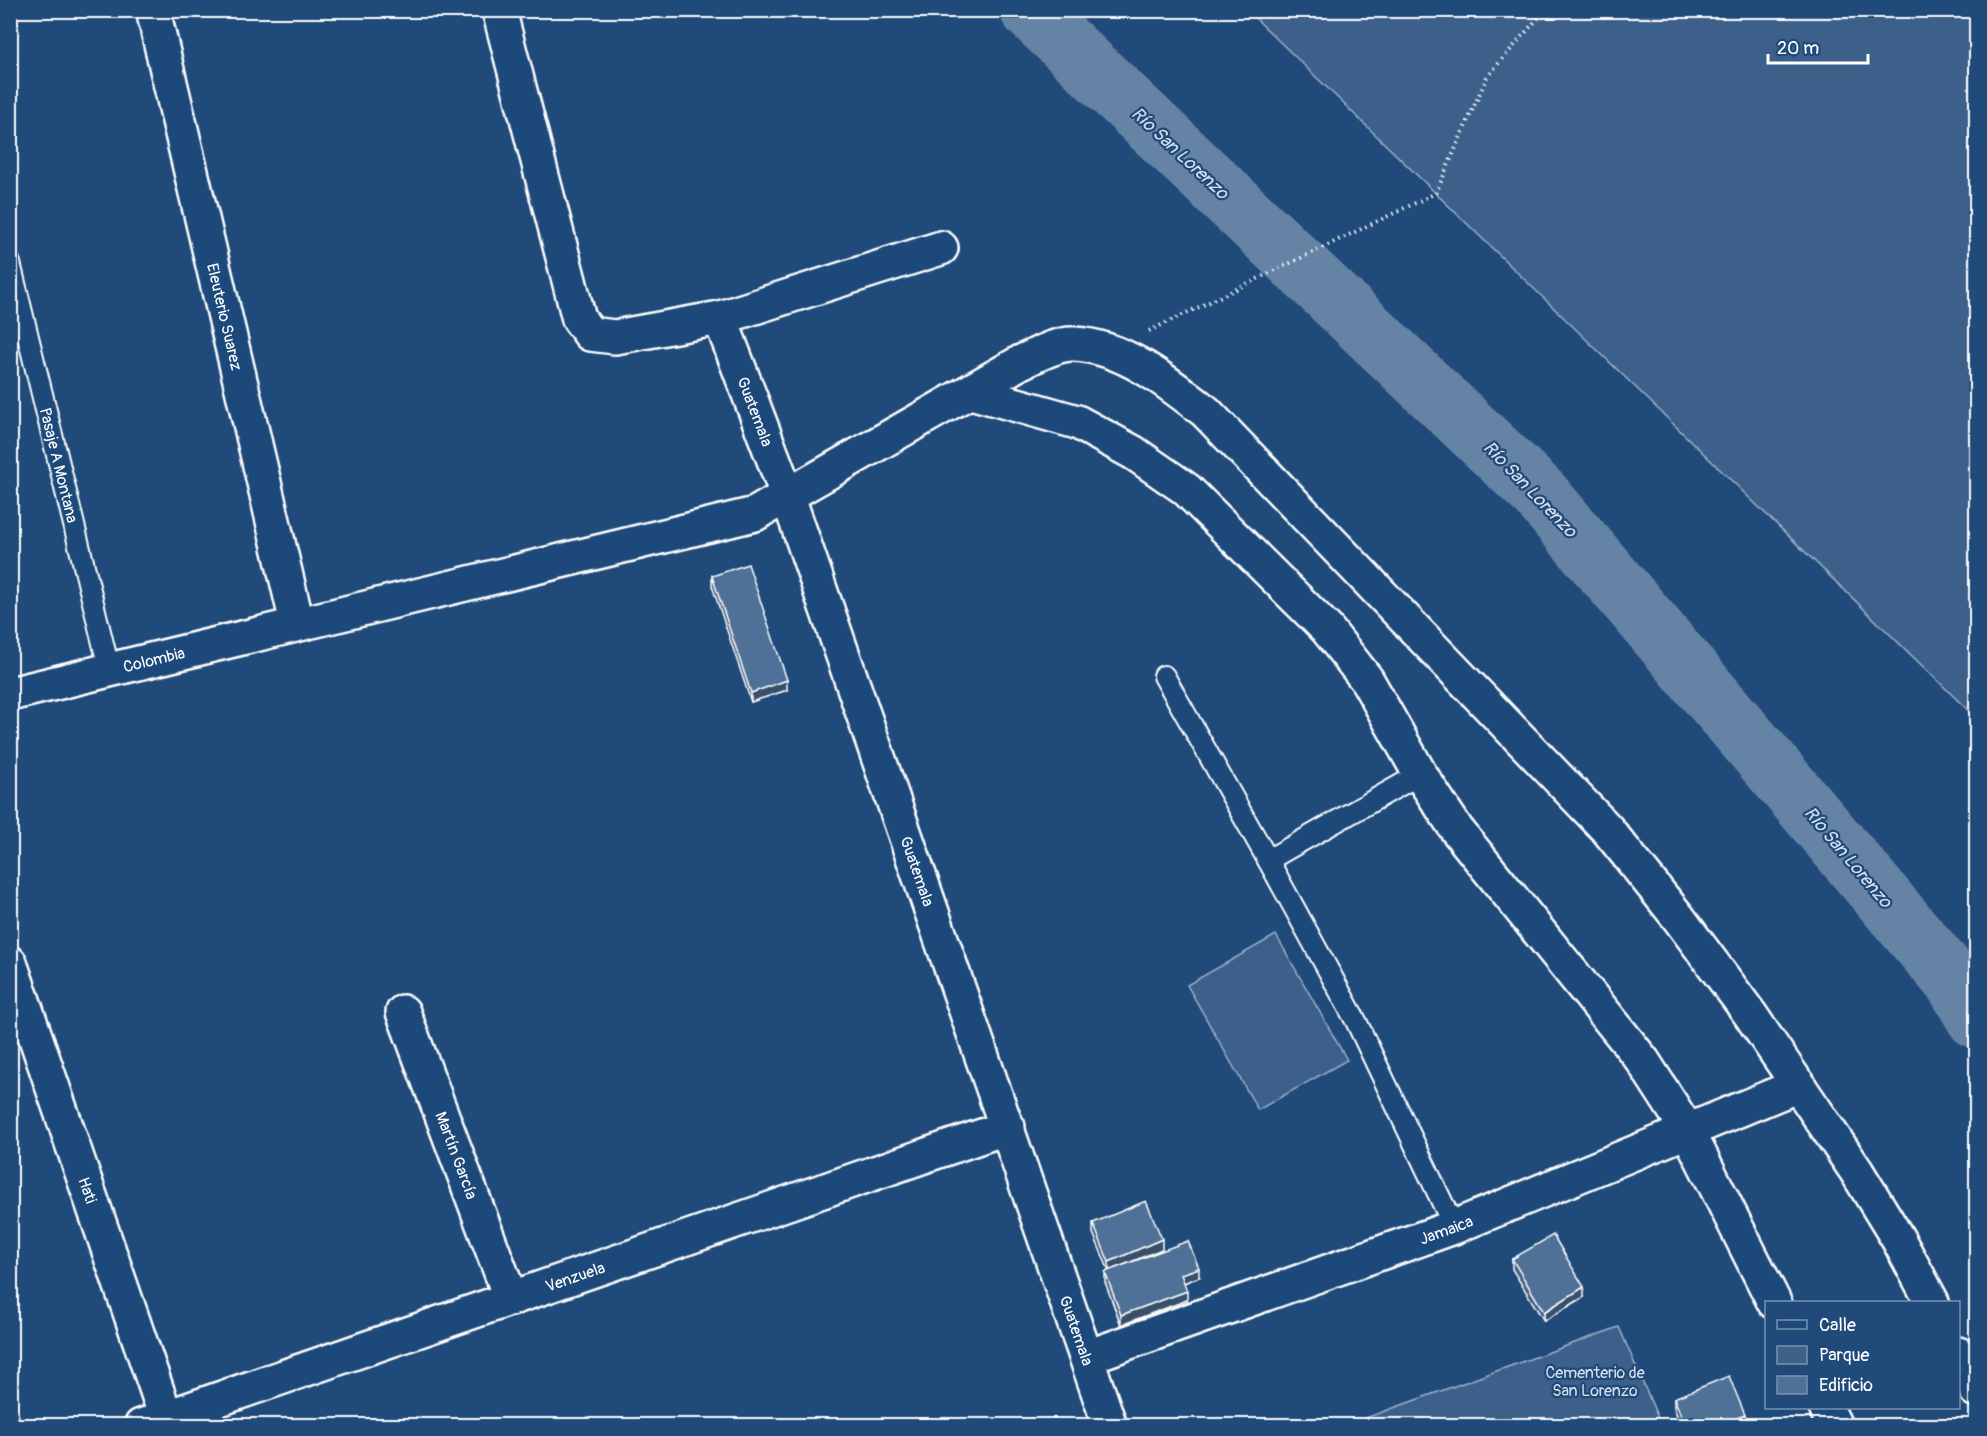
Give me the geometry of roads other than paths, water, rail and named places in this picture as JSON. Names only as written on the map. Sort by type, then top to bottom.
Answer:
[{"type":"street","name":"Eleuterio Suarez","points":[[153,10],[297,623]]},
{"type":"street","points":[[499,10],[579,319],[590,334],[615,337],[720,318],[941,248]]},
{"type":"street","name":"Guatemala","points":[[720,318],[788,497],[1110,1425]]},
{"type":"street","name":"Colombia","points":[[10,694],[297,623],[725,524],[755,514],[788,497],[1021,362],[1073,343],[1109,351],[1176,389],[1206,412],[1607,829],[1678,917],[1799,1085],[1892,1229],[1931,1301]]},
{"type":"street","points":[[971,392],[1077,422],[1134,453],[1186,489],[1328,629],[1368,680],[1420,774],[1457,830],[1643,1061],[1689,1131],[1774,1301]]},
{"type":"street","name":"Hati","points":[[10,963],[153,1421]]},
{"type":"street","name":"Martín García","points":[[404,1012],[511,1299]]},
{"type":"street","name":"Jamaica","points":[[1087,1357],[1455,1227],[1799,1085]]},
{"type":"street","name":"Venzuela","points":[[153,1421],[1008,1127]]},
{"type":"street","points":[[1960,1356],[1977,1390]]},
{"type":"street","points":[[1827,1409],[1835,1425]]},
{"type":"lane","name":"Pasaje A Montana","points":[[10,263],[109,668]]},
{"type":"lane","points":[[1164,676],[1356,1021],[1455,1227]]},
{"type":"lane","points":[[1268,860],[1420,774]]},
{"type":"waterway","name":"Río San Lorenzo","points":[[1030,10],[1540,494],[1956,984],[1976,1018]]},
{"type":"park label","name":"Cementerio de San Lorenzo","points":[[1595,1381]]}]
